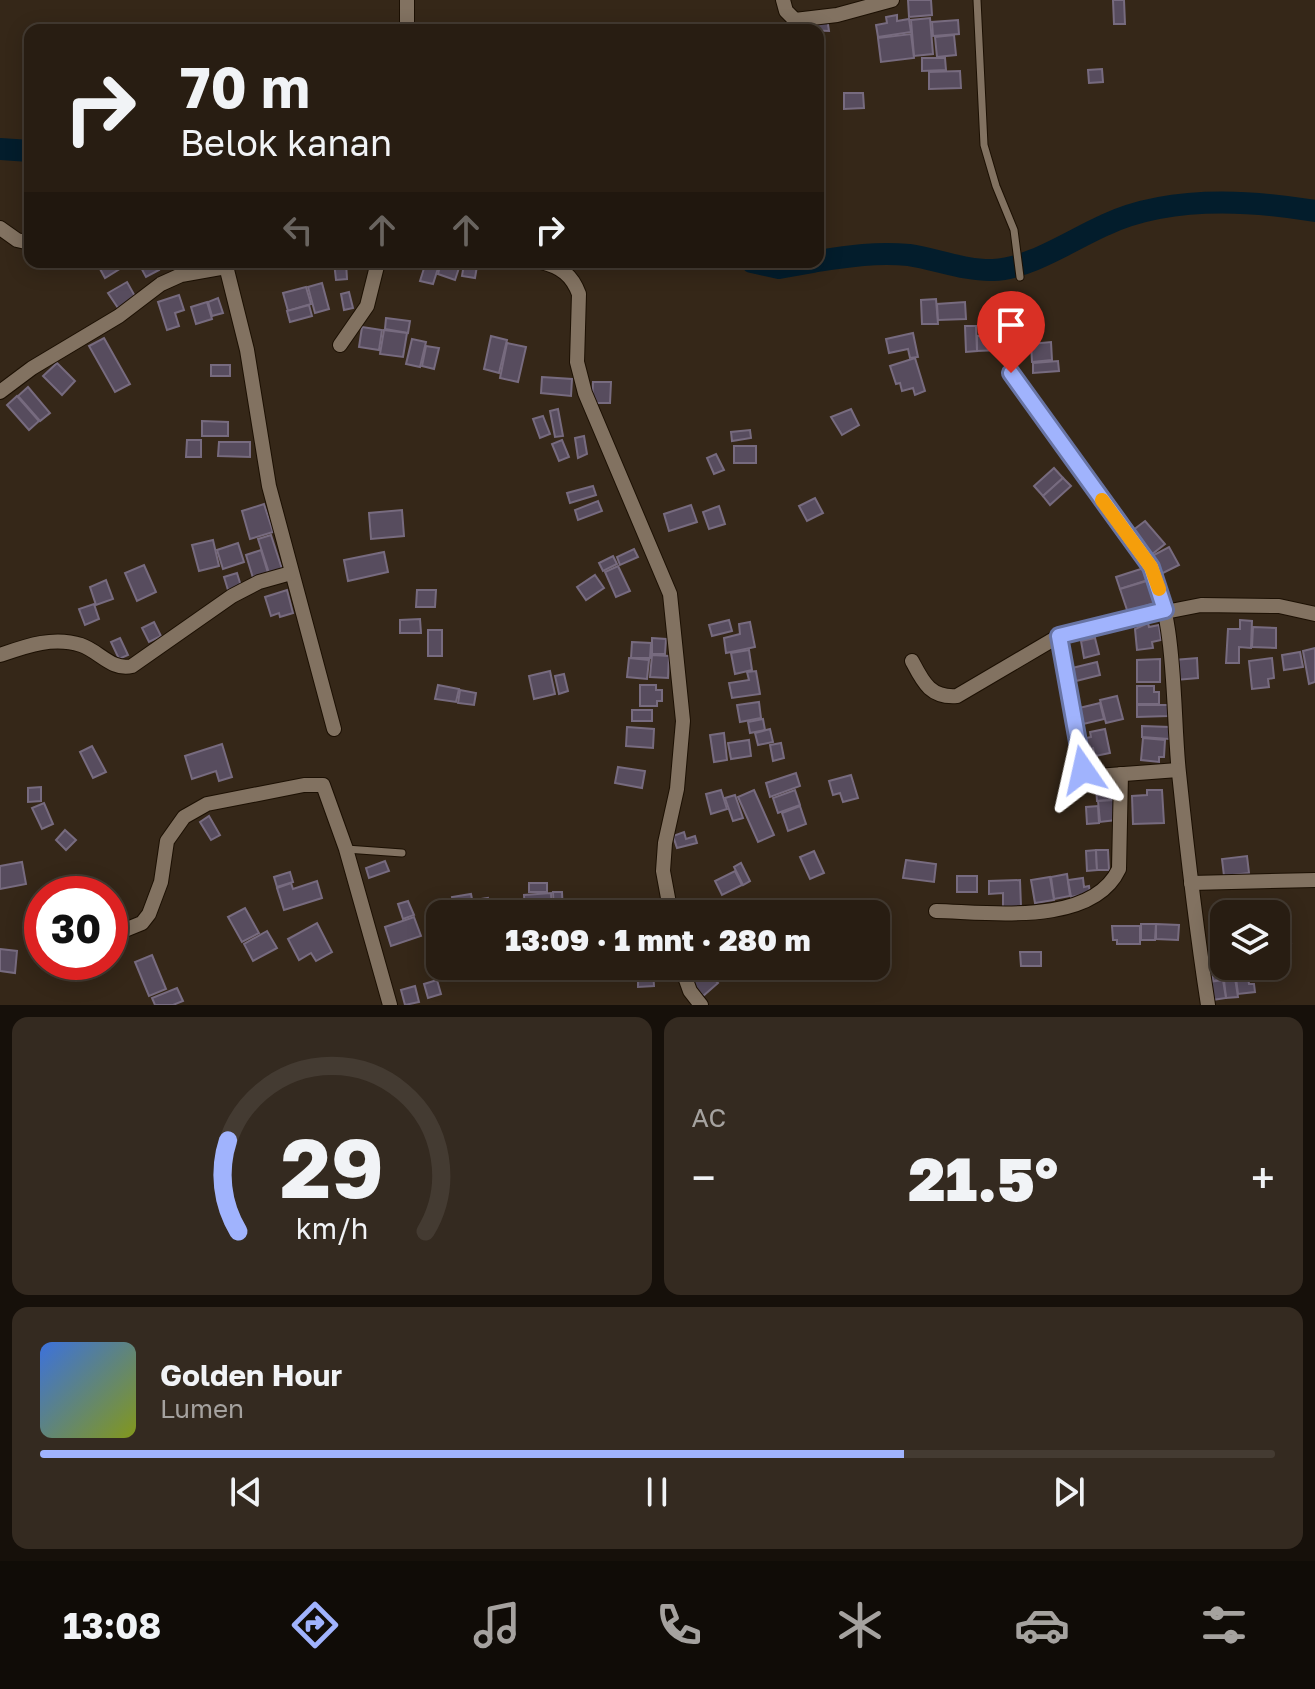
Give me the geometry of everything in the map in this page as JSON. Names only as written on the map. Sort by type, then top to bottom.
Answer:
[{"type":"street","points":[[407,0],[407,24]]},
{"type":"street","points":[[783,0],[786,11],[795,20],[837,15],[892,0]]},
{"type":"street","points":[[0,228],[24,242]]},
{"type":"street","points":[[0,392],[32,368],[119,316],[161,284],[181,275],[212,268]]},
{"type":"street","points":[[226,268],[247,350],[267,475],[334,729]]},
{"type":"street","points":[[340,345],[367,306],[376,268]]},
{"type":"street","points":[[558,268],[576,284],[579,294],[577,362],[585,393],[670,594],[683,721],[677,789],[665,843],[663,871],[668,900]]},
{"type":"street","points":[[1011,373],[1151,567],[1165,610],[1178,770],[1208,1005]]},
{"type":"street","points":[[0,655],[40,642],[63,642],[93,650],[119,667],[132,666],[244,589],[291,573]]},
{"type":"street","points":[[912,661],[932,692],[947,697],[957,696],[1059,636],[1165,610],[1201,605],[1261,605],[1315,614]]},
{"type":"street","points":[[1059,636],[1083,770],[1091,776],[1178,770]]},
{"type":"street","points":[[936,911],[1036,911],[1076,905],[1097,895],[1114,879],[1119,869],[1121,774]]},
{"type":"street","points":[[128,929],[142,923],[149,914],[161,882],[167,841],[184,817],[207,804],[304,785],[323,785],[346,849],[390,1005]]},
{"type":"street","points":[[1191,883],[1315,880]]},
{"type":"street","points":[[686,980],[701,1005]]},
{"type":"lane","points":[[977,0],[984,145],[1018,246],[1020,277]]},
{"type":"lane","points":[[346,849],[402,853]]},
{"type":"building","points":[[908,0],[931,0],[932,15],[909,17]]},
{"type":"building","points":[[1113,0],[1124,0],[1125,24],[1114,24]]},
{"type":"building","points":[[897,15],[897,21],[909,19],[911,32],[878,37],[876,25],[887,23],[886,17]]},
{"type":"building","points":[[827,18],[829,31],[824,31],[824,24],[805,22]]},
{"type":"building","points":[[930,18],[933,54],[914,56],[911,20]]},
{"type":"building","points":[[958,20],[959,34],[933,36],[932,22]]},
{"type":"building","points":[[911,34],[914,58],[881,62],[878,38]]},
{"type":"building","points":[[954,35],[956,55],[937,57],[935,37]]},
{"type":"building","points":[[922,58],[945,58],[946,70],[922,71]]},
{"type":"building","points":[[1102,69],[1103,82],[1089,83],[1088,70]]},
{"type":"building","points":[[960,71],[961,88],[929,89],[929,72]]},
{"type":"building","points":[[844,93],[863,93],[864,108],[844,109]]},
{"type":"building","points":[[100,268],[121,268],[105,278]]},
{"type":"building","points":[[141,268],[158,268],[159,270],[146,277]]},
{"type":"building","points":[[335,268],[346,268],[347,279],[336,280]]},
{"type":"building","points":[[424,268],[438,268],[433,284],[420,281]]},
{"type":"building","points":[[440,268],[459,268],[455,280],[438,274]]},
{"type":"building","points":[[463,268],[477,268],[475,278],[462,276]]},
{"type":"building","points":[[127,282],[136,298],[118,308],[108,293]]},
{"type":"building","points":[[322,283],[329,309],[315,313],[308,287]]},
{"type":"building","points":[[306,287],[311,304],[288,311],[283,293]]},
{"type":"building","points":[[349,292],[353,308],[344,310],[341,294]]},
{"type":"building","points":[[179,295],[184,310],[175,313],[179,326],[167,330],[158,302]]},
{"type":"building","points":[[218,298],[223,313],[212,316],[208,302]]},
{"type":"building","points":[[936,299],[938,324],[922,324],[921,300]]},
{"type":"building","points":[[207,302],[212,319],[196,324],[191,307]]},
{"type":"building","points":[[965,302],[966,319],[938,320],[937,304]]},
{"type":"building","points":[[309,305],[312,316],[290,322],[287,311]]},
{"type":"building","points":[[386,318],[410,321],[408,333],[385,329]]},
{"type":"building","points":[[965,326],[976,326],[977,351],[966,352]]},
{"type":"building","points":[[362,327],[382,330],[379,350],[359,347]]},
{"type":"building","points":[[384,330],[407,333],[403,357],[380,354]]},
{"type":"building","points":[[913,333],[918,357],[910,358],[908,349],[889,353],[886,339]]},
{"type":"building","points":[[999,335],[1000,350],[977,351],[977,336]]},
{"type":"building","points":[[491,336],[507,340],[499,373],[484,369]]},
{"type":"building","points":[[104,338],[130,384],[115,392],[89,346]]},
{"type":"building","points":[[412,339],[426,342],[420,367],[406,364]]},
{"type":"building","points":[[1051,342],[1052,360],[1032,362],[1031,344]]},
{"type":"building","points":[[507,343],[526,347],[518,382],[500,378]]},
{"type":"building","points":[[426,346],[439,348],[434,369],[422,366]]},
{"type":"building","points":[[915,358],[925,391],[915,395],[913,388],[902,391],[890,366]]},
{"type":"building","points":[[1058,361],[1059,371],[1033,373],[1033,363]]},
{"type":"building","points":[[57,363],[75,381],[62,395],[43,376]]},
{"type":"building","points":[[211,365],[230,365],[230,376],[211,376]]},
{"type":"building","points":[[542,377],[572,379],[571,396],[541,393]]},
{"type":"building","points":[[593,382],[611,382],[610,403],[592,403]]},
{"type":"building","points":[[28,387],[50,413],[40,421],[18,396]]},
{"type":"building","points":[[17,396],[39,421],[29,430],[7,405]]},
{"type":"building","points":[[558,409],[563,436],[555,437],[550,411]]},
{"type":"building","points":[[851,409],[859,425],[842,435],[831,417]]},
{"type":"building","points":[[543,416],[550,434],[540,438],[533,419]]},
{"type":"building","points":[[202,421],[228,422],[228,436],[202,436]]},
{"type":"building","points":[[750,430],[751,438],[732,441],[731,432]]},
{"type":"building","points":[[584,436],[587,454],[578,458],[575,438]]},
{"type":"building","points":[[187,440],[201,440],[201,457],[186,457]]},
{"type":"building","points":[[562,440],[569,457],[559,461],[552,444]]},
{"type":"building","points":[[219,442],[250,442],[250,457],[218,456]]},
{"type":"building","points":[[734,446],[756,446],[756,463],[734,463]]},
{"type":"building","points":[[716,454],[724,470],[714,474],[707,458]]},
{"type":"building","points":[[1054,468],[1063,478],[1043,496],[1034,486]]},
{"type":"building","points":[[1063,478],[1071,486],[1050,505],[1043,496]]},
{"type":"building","points":[[593,486],[596,495],[570,503],[567,493]]},
{"type":"building","points":[[815,498],[823,513],[807,521],[799,506]]},
{"type":"building","points":[[598,501],[602,511],[578,520],[575,510]]},
{"type":"building","points":[[264,504],[273,532],[250,539],[242,511]]},
{"type":"building","points":[[691,505],[697,522],[669,531],[664,514]]},
{"type":"building","points":[[719,506],[725,524],[709,529],[703,512]]},
{"type":"building","points":[[402,510],[404,536],[371,539],[369,513]]},
{"type":"building","points":[[1145,521],[1165,544],[1151,555],[1132,531]]},
{"type":"building","points":[[271,535],[282,569],[269,573],[258,539]]},
{"type":"building","points":[[213,540],[219,566],[199,571],[192,545]]},
{"type":"building","points":[[238,543],[244,562],[223,569],[217,550]]},
{"type":"building","points":[[1169,547],[1179,565],[1161,574],[1152,556]]},
{"type":"building","points":[[634,549],[638,557],[620,565],[617,557]]},
{"type":"building","points":[[261,550],[268,573],[253,578],[246,555]]},
{"type":"building","points":[[384,552],[388,572],[348,581],[344,560]]},
{"type":"building","points":[[613,556],[617,564],[603,571],[599,563]]},
{"type":"building","points":[[144,565],[156,592],[137,601],[125,573]]},
{"type":"building","points":[[618,566],[630,591],[616,597],[605,572]]},
{"type":"building","points":[[1147,567],[1151,579],[1120,589],[1116,577]]},
{"type":"building","points":[[237,573],[241,586],[228,590],[224,577]]},
{"type":"building","points":[[595,575],[604,588],[586,600],[577,587]]},
{"type":"building","points":[[106,580],[113,599],[96,605],[90,587]]},
{"type":"building","points":[[1150,580],[1157,602],[1136,609],[1138,613],[1129,616],[1120,589]]},
{"type":"building","points":[[287,590],[293,613],[271,616],[265,597]]},
{"type":"building","points":[[417,590],[436,590],[435,607],[416,607]]},
{"type":"building","points":[[94,604],[99,619],[85,625],[79,609]]},
{"type":"building","points":[[420,619],[421,633],[400,633],[400,620]]},
{"type":"building","points":[[729,620],[732,631],[712,636],[709,625]]},
{"type":"building","points":[[1240,620],[1252,621],[1251,648],[1239,647],[1239,663],[1226,663],[1228,629],[1240,629]]},
{"type":"building","points":[[154,622],[161,636],[149,642],[142,628]]},
{"type":"building","points":[[750,622],[755,647],[726,653],[724,638],[740,634],[739,624]]},
{"type":"building","points":[[1148,623],[1149,627],[1159,625],[1161,640],[1152,642],[1153,648],[1137,650],[1135,629]]},
{"type":"building","points":[[1253,627],[1276,628],[1276,648],[1252,647]]},
{"type":"building","points":[[428,630],[442,630],[442,656],[428,656]]},
{"type":"building","points":[[120,638],[128,655],[119,659],[111,642]]},
{"type":"building","points":[[652,638],[666,639],[665,654],[652,654]]},
{"type":"building","points":[[1095,638],[1099,654],[1084,658],[1081,641]]},
{"type":"building","points":[[632,642],[651,643],[650,658],[631,658]]},
{"type":"building","points":[[1315,648],[1315,682],[1309,684],[1303,651]]},
{"type":"building","points":[[749,650],[752,670],[735,674],[731,653]]},
{"type":"building","points":[[1300,652],[1303,667],[1284,670],[1282,655]]},
{"type":"building","points":[[652,655],[669,656],[668,678],[650,677]]},
{"type":"building","points":[[629,658],[649,660],[647,679],[627,677]]},
{"type":"building","points":[[1197,658],[1198,678],[1176,680],[1174,660]]},
{"type":"building","points":[[1272,658],[1274,678],[1268,679],[1269,687],[1252,689],[1249,661]]},
{"type":"building","points":[[1160,659],[1160,682],[1137,682],[1137,660]]},
{"type":"building","points":[[1097,662],[1100,675],[1072,682],[1068,669]]},
{"type":"building","points":[[550,671],[555,694],[534,699],[529,676]]},
{"type":"building","points":[[756,671],[760,694],[732,698],[729,683],[749,680],[747,672]]},
{"type":"building","points":[[564,674],[568,691],[559,694],[555,676]]},
{"type":"building","points":[[438,685],[459,689],[456,702],[435,699]]},
{"type":"building","points":[[640,685],[656,685],[656,690],[662,690],[662,701],[657,701],[657,706],[640,706]]},
{"type":"building","points":[[1137,686],[1154,686],[1154,692],[1159,692],[1159,704],[1137,704]]},
{"type":"building","points":[[460,690],[476,693],[474,705],[458,703]]},
{"type":"building","points":[[1117,696],[1123,719],[1106,723],[1100,700]]},
{"type":"building","points":[[759,702],[761,718],[740,722],[737,705]]},
{"type":"building","points":[[1100,703],[1104,719],[1079,725],[1075,709]]},
{"type":"building","points":[[1137,705],[1168,705],[1168,716],[1137,717]]},
{"type":"building","points":[[632,710],[652,710],[652,721],[632,721]]},
{"type":"building","points":[[763,719],[765,730],[750,733],[748,722]]},
{"type":"building","points":[[1142,726],[1170,727],[1169,739],[1142,737]]},
{"type":"building","points":[[627,727],[654,729],[653,748],[626,746]]},
{"type":"building","points":[[770,729],[773,742],[758,745],[755,733]]},
{"type":"building","points":[[1105,729],[1110,753],[1095,756],[1093,748],[1085,750],[1082,739],[1091,737],[1090,732]]},
{"type":"building","points":[[724,733],[727,760],[714,762],[710,735]]},
{"type":"building","points":[[1143,738],[1165,740],[1164,757],[1159,757],[1159,762],[1141,760]]},
{"type":"building","points":[[749,740],[751,756],[731,759],[728,743]]},
{"type":"building","points":[[781,743],[784,758],[773,761],[770,745]]},
{"type":"building","points":[[222,744],[232,777],[219,781],[216,771],[192,779],[185,756]]},
{"type":"building","points":[[92,746],[106,772],[93,778],[80,752]]},
{"type":"building","points":[[618,767],[645,771],[642,788],[615,783]]},
{"type":"building","points":[[796,773],[800,786],[770,797],[766,783]]},
{"type":"building","points":[[851,775],[858,798],[843,802],[840,793],[833,795],[829,781]]},
{"type":"building","points":[[1117,785],[1118,799],[1097,801],[1096,786]]},
{"type":"building","points":[[41,787],[41,801],[28,802],[28,788]]},
{"type":"building","points":[[721,790],[727,809],[711,814],[706,794]]},
{"type":"building","points":[[754,790],[774,835],[758,842],[738,797]]},
{"type":"building","points":[[795,790],[800,805],[778,813],[773,798]]},
{"type":"building","points":[[1147,790],[1162,790],[1164,823],[1133,824],[1132,796],[1147,795]]},
{"type":"building","points":[[735,795],[743,818],[733,821],[725,798]]},
{"type":"building","points":[[1115,800],[1116,820],[1100,822],[1098,801]]},
{"type":"building","points":[[44,803],[53,824],[42,829],[32,808]]},
{"type":"building","points":[[800,806],[806,824],[788,831],[782,813]]},
{"type":"building","points":[[1098,806],[1099,823],[1087,824],[1086,807]]},
{"type":"building","points":[[209,816],[220,835],[211,840],[200,822]]},
{"type":"building","points":[[65,830],[76,840],[66,850],[56,840]]},
{"type":"building","points":[[684,832],[686,839],[695,836],[697,843],[677,848],[673,836]]},
{"type":"building","points":[[1096,850],[1097,870],[1087,871],[1086,851]]},
{"type":"building","points":[[1096,850],[1108,850],[1109,870],[1097,870]]},
{"type":"building","points":[[814,851],[824,873],[810,879],[800,857]]},
{"type":"building","points":[[1247,856],[1249,873],[1224,876],[1222,859]]},
{"type":"building","points":[[906,860],[936,864],[934,882],[903,878]]},
{"type":"building","points":[[385,861],[389,871],[369,878],[366,868]]},
{"type":"building","points":[[22,862],[24,884],[0,889],[0,866]]},
{"type":"building","points":[[741,863],[750,881],[743,885],[734,867]]},
{"type":"building","points":[[735,871],[742,885],[722,895],[715,881]]},
{"type":"building","points":[[290,872],[293,882],[277,887],[274,877]]},
{"type":"building","points":[[1067,874],[1070,896],[1054,899],[1051,877]]},
{"type":"building","points":[[957,876],[977,876],[977,892],[957,892]]},
{"type":"building","points":[[1050,877],[1054,900],[1035,903],[1031,880]]},
{"type":"building","points":[[1083,878],[1084,887],[1089,886],[1090,893],[1071,897],[1068,880]]},
{"type":"building","points":[[1020,880],[1021,907],[1003,907],[1003,893],[989,894],[989,881]]},
{"type":"building","points":[[317,881],[322,898],[284,910],[277,888],[291,883],[293,889]]},
{"type":"building","points":[[529,883],[547,883],[547,892],[529,892]]},
{"type":"building","points":[[553,892],[562,892],[562,900],[553,900]]},
{"type":"building","points":[[551,893],[551,900],[524,900],[524,895]]},
{"type":"building","points":[[471,894],[472,900],[453,900],[452,897]]},
{"type":"building","points":[[408,901],[414,915],[403,919],[398,904]]},
{"type":"building","points":[[245,908],[259,933],[242,942],[228,917]]},
{"type":"building","points":[[414,917],[421,936],[391,946],[385,927]]},
{"type":"building","points":[[317,923],[332,952],[316,961],[311,953],[299,960],[288,939]]},
{"type":"building","points":[[1141,924],[1156,924],[1155,940],[1141,940]]},
{"type":"building","points":[[1156,924],[1179,925],[1178,940],[1156,939]]},
{"type":"building","points":[[1112,926],[1140,926],[1140,944],[1117,944],[1117,940],[1113,940]]},
{"type":"building","points":[[267,931],[277,948],[253,961],[244,944]]},
{"type":"building","points":[[0,949],[17,951],[15,973],[0,971]]},
{"type":"building","points":[[1020,952],[1041,952],[1041,966],[1021,966]]},
{"type":"building","points":[[152,955],[166,989],[149,996],[135,962]]},
{"type":"building","points":[[437,980],[441,994],[428,998],[424,984]]},
{"type":"building","points":[[638,980],[654,980],[654,986],[638,987]]},
{"type":"building","points":[[690,980],[715,980],[718,983],[703,996]]},
{"type":"building","points":[[1223,980],[1226,998],[1212,1000],[1209,982]]},
{"type":"building","points":[[1224,980],[1235,980],[1238,997],[1226,998]]},
{"type":"building","points":[[1236,980],[1248,980],[1249,984],[1254,984],[1255,992],[1238,994]]},
{"type":"building","points":[[415,986],[419,1002],[405,1005],[401,990]]},
{"type":"building","points":[[177,988],[183,1001],[173,1005],[155,1005],[152,998]]},
{"type":"waterway","points":[[0,149],[24,151]]},
{"type":"waterway","points":[[824,260],[897,254],[972,269],[993,270],[1021,265],[1105,225],[1155,209],[1236,203],[1315,211]]},
{"type":"slow traffic","points":[[1102,500],[1151,567],[1159,589]]},
{"type":"route","points":[[1011,373],[1151,567],[1165,610],[1059,636],[1083,770]]}]
